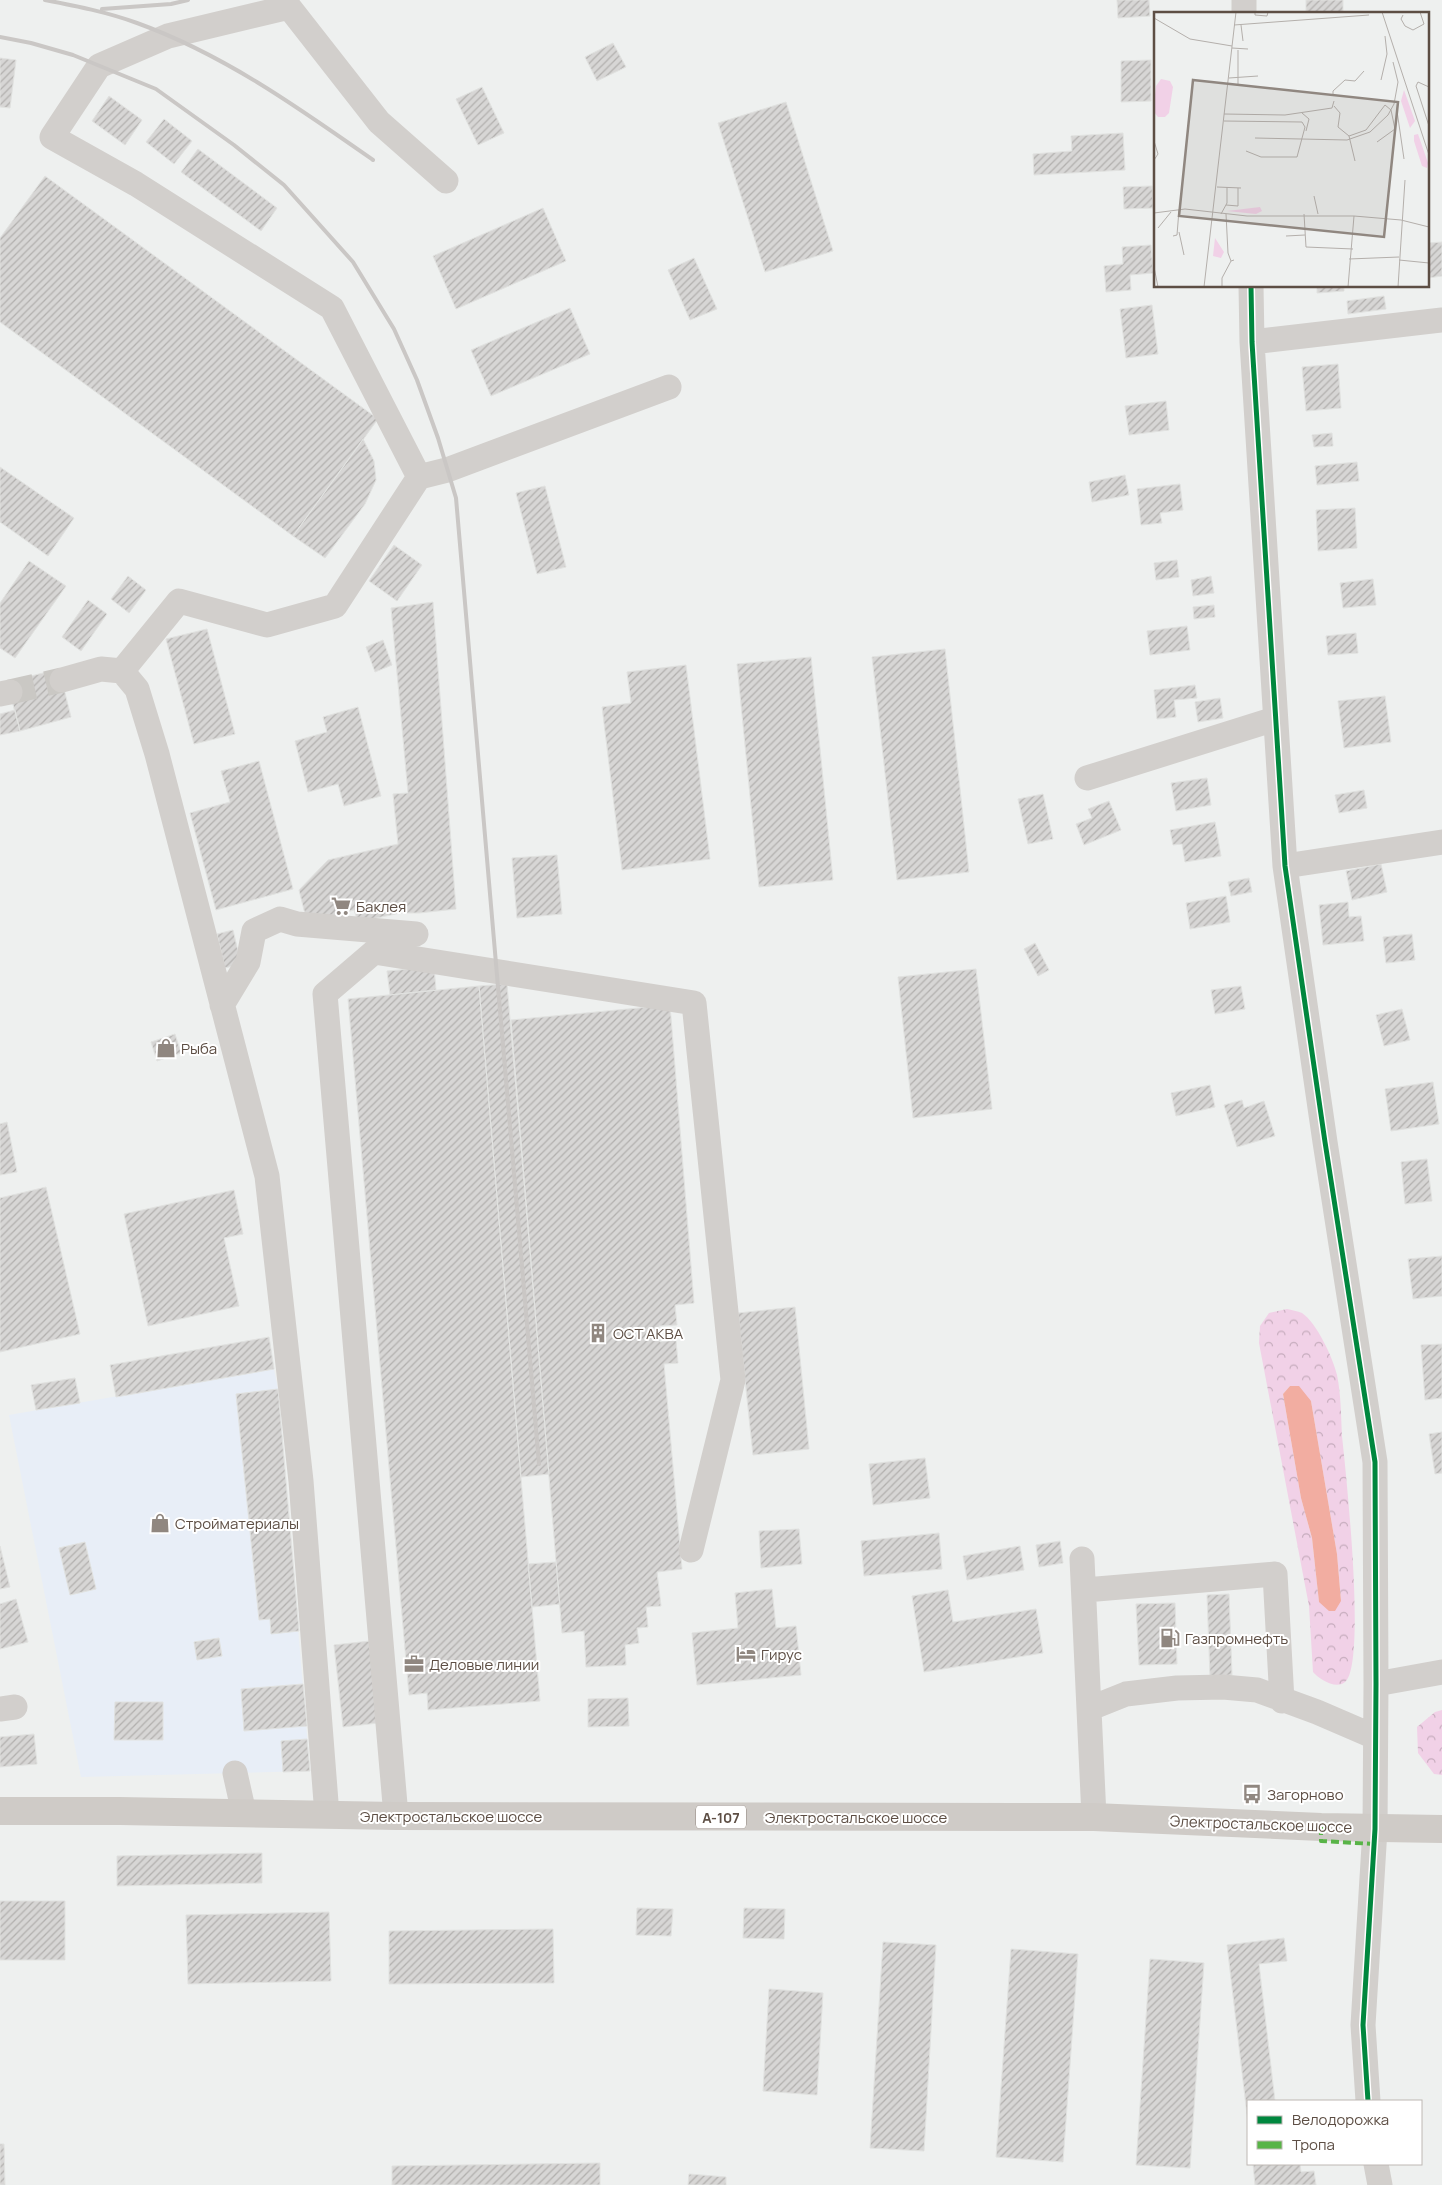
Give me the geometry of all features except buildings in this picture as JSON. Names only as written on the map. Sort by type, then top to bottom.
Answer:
[{"type":"main road","name":"Электростальское шоссе","points":[[0,1811],[396,1816],[1094,1817],[1442,1829]]},
{"type":"street","points":[[419,477],[332,308],[136,184],[52,137],[100,66],[168,36],[289,7],[379,122],[446,181]]},
{"type":"street","points":[[1251,288],[1252,342],[1284,866],[1374,1462],[1375,1828],[1363,2025],[1368,2100]]},
{"type":"street","points":[[1252,342],[1442,320]]},
{"type":"street","points":[[122,671],[179,601],[266,625],[336,606],[419,477],[447,470],[669,387]]},
{"type":"street","points":[[62,680],[101,669],[122,671],[137,689],[154,744],[266,1176],[301,1480],[326,1815]]},
{"type":"street","points":[[1087,778],[1275,719]]},
{"type":"street","points":[[1284,866],[1442,842]]},
{"type":"street","points":[[222,1005],[248,962],[254,931],[280,919],[297,924],[416,934]]},
{"type":"street","points":[[396,1816],[325,994],[374,952],[694,1002],[733,1380],[691,1550]]},
{"type":"street","points":[[1082,1559],[1091,1708],[1094,1817]]},
{"type":"street","points":[[1085,1590],[1275,1574],[1282,1701]]},
{"type":"street","points":[[1376,1684],[1442,1672]]},
{"type":"street","points":[[1091,1708],[1126,1694],[1177,1688],[1224,1687],[1257,1690],[1282,1701],[1317,1712],[1376,1738]]},
{"type":"street","points":[[235,1773],[244,1813]]},
{"type":"street","points":[[1376,2165],[1380,2185]]},
{"type":"shaded area","name":"Стройматериалы","points":[[274,1369],[278,1389],[310,1771],[81,1777],[9,1415]]},
{"type":"shaded area","points":[[1290,1386],[1299,1386],[1311,1401],[1337,1554],[1341,1601],[1335,1611],[1329,1611],[1319,1602],[1312,1538],[1301,1498],[1283,1394]]},
{"type":"green space","points":[[1287,1309],[1300,1312],[1308,1318],[1324,1341],[1337,1375],[1355,1604],[1352,1666],[1346,1681],[1338,1685],[1324,1681],[1313,1672],[1309,1606],[1259,1343],[1260,1326],[1269,1313]],"holes":[[[1290,1386],[1311,1401],[1337,1554],[1341,1601],[1319,1602],[1312,1538],[1301,1498],[1283,1394]]]},
{"type":"green space","points":[[1442,1710],[1442,1775],[1434,1774],[1418,1753],[1417,1727],[1435,1712]]},
{"type":"tunnel","points":[[10,692],[62,680]]},
{"type":"railway","points":[[45,0],[126,19],[200,50],[260,84],[373,160]]},
{"type":"railway","points":[[102,9],[171,4],[188,0]]},
{"type":"railway","points":[[0,37],[31,43],[73,55],[156,89],[234,145],[284,185],[353,262],[394,329],[417,380],[438,438],[456,498],[539,1464]]},
{"type":"marked path","points":[[1321,1827],[1321,1841],[1374,1844]]},
{"type":"cycle path","points":[[1251,288],[1252,342],[1285,866],[1325,1142],[1375,1462],[1375,1829],[1363,2025],[1368,2100]]},
{"type":"place","name":"Баклея","points":[[341,906]]},
{"type":"place","name":"Рыба","points":[[166,1048]]},
{"type":"place","name":"ОСТ АКВА","points":[[598,1333]]},
{"type":"place","name":"Стройматериалы","points":[[160,1523]]},
{"type":"place","name":"Газпромнефть","points":[[1170,1638]]},
{"type":"place","name":"Гирус","points":[[746,1654]]},
{"type":"place","name":"Деловые линии","points":[[414,1664]]},
{"type":"place","name":"Загорново","points":[[1252,1794]]}]
